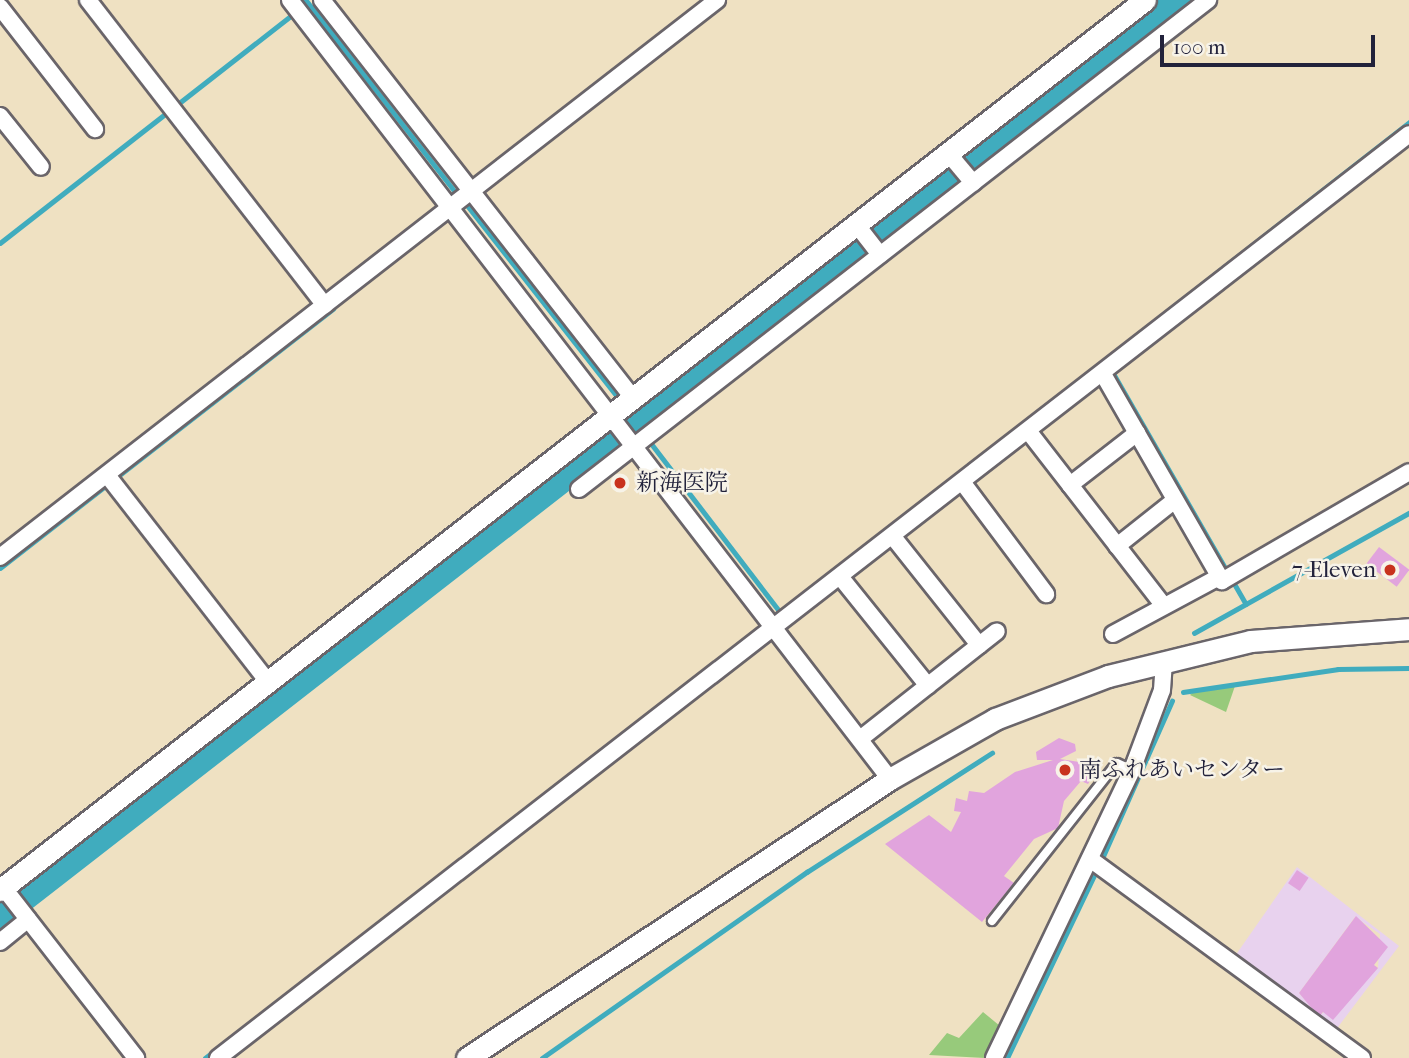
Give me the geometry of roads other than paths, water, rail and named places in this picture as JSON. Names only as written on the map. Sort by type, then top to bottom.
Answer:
[{"type":"street","points":[[88,0],[325,305]]},
{"type":"street","points":[[290,0],[466,198],[633,398]]},
{"type":"street","points":[[322,0],[466,198],[615,419],[890,779]]},
{"type":"street","points":[[3,548],[110,479],[325,305],[718,0]]},
{"type":"street","points":[[0,942],[13,901],[268,682],[615,419],[633,398],[952,158],[1145,0]]},
{"type":"street","points":[[579,489],[878,252],[1208,0]]},
{"type":"street","points":[[0,7],[95,129]]},
{"type":"street","points":[[0,116],[41,167]]},
{"type":"street","points":[[218,1058],[771,621],[842,579],[1409,134]]},
{"type":"street","points":[[952,158],[971,181]]},
{"type":"street","points":[[860,229],[878,252]]},
{"type":"street","points":[[1108,370],[1137,433],[1175,500],[1226,577]]},
{"type":"street","points":[[1029,432],[1164,606]]},
{"type":"street","points":[[1070,485],[1137,433]]},
{"type":"street","points":[[1113,634],[1226,577],[1409,472]]},
{"type":"street","points":[[110,479],[268,682]]},
{"type":"street","points":[[962,483],[1046,594]]},
{"type":"street","points":[[1117,546],[1175,500]]},
{"type":"street","points":[[894,537],[979,645]]},
{"type":"street","points":[[842,579],[928,686]]},
{"type":"street","points":[[467,1058],[890,779],[995,719],[1164,662],[1322,631],[1409,629]]},
{"type":"street","points":[[860,739],[998,631]]},
{"type":"street","points":[[994,1058],[1096,863],[1162,690],[1164,662]]},
{"type":"street","points":[[1096,863],[1362,1058]]},
{"type":"street","points":[[13,901],[136,1058]]},
{"type":"lane","points":[[992,921],[1117,763],[1132,770]]},
{"type":"waterway","points":[[306,0],[458,195]]},
{"type":"waterway","points":[[0,917],[1179,0]]},
{"type":"waterway","points":[[0,243],[289,17]]},
{"type":"waterway","points":[[1101,363],[1409,122]]},
{"type":"waterway","points":[[464,201],[619,399]]},
{"type":"waterway","points":[[0,568],[333,309]]},
{"type":"waterway","points":[[1111,369],[1246,604]]},
{"type":"waterway","points":[[634,414],[638,421]]},
{"type":"waterway","points":[[636,423],[642,432]]},
{"type":"waterway","points":[[651,443],[780,612]]},
{"type":"waterway","points":[[1194,633],[1409,513]]},
{"type":"waterway","points":[[772,618],[842,564]]},
{"type":"waterway","points":[[205,1058],[765,624]]},
{"type":"waterway","points":[[1183,692],[1338,669],[1409,668]]},
{"type":"waterway","points":[[1101,861],[1172,701]]},
{"type":"waterway","points":[[542,1058],[807,872],[992,753]]},
{"type":"waterway","points":[[1007,1058],[1097,869]]},
{"type":"place","name":"新海医院","points":[[620,483]]},
{"type":"place","name":"7-Eleven","points":[[1390,570]]},
{"type":"place","name":"南ふれあいセンター","points":[[1065,770]]}]
